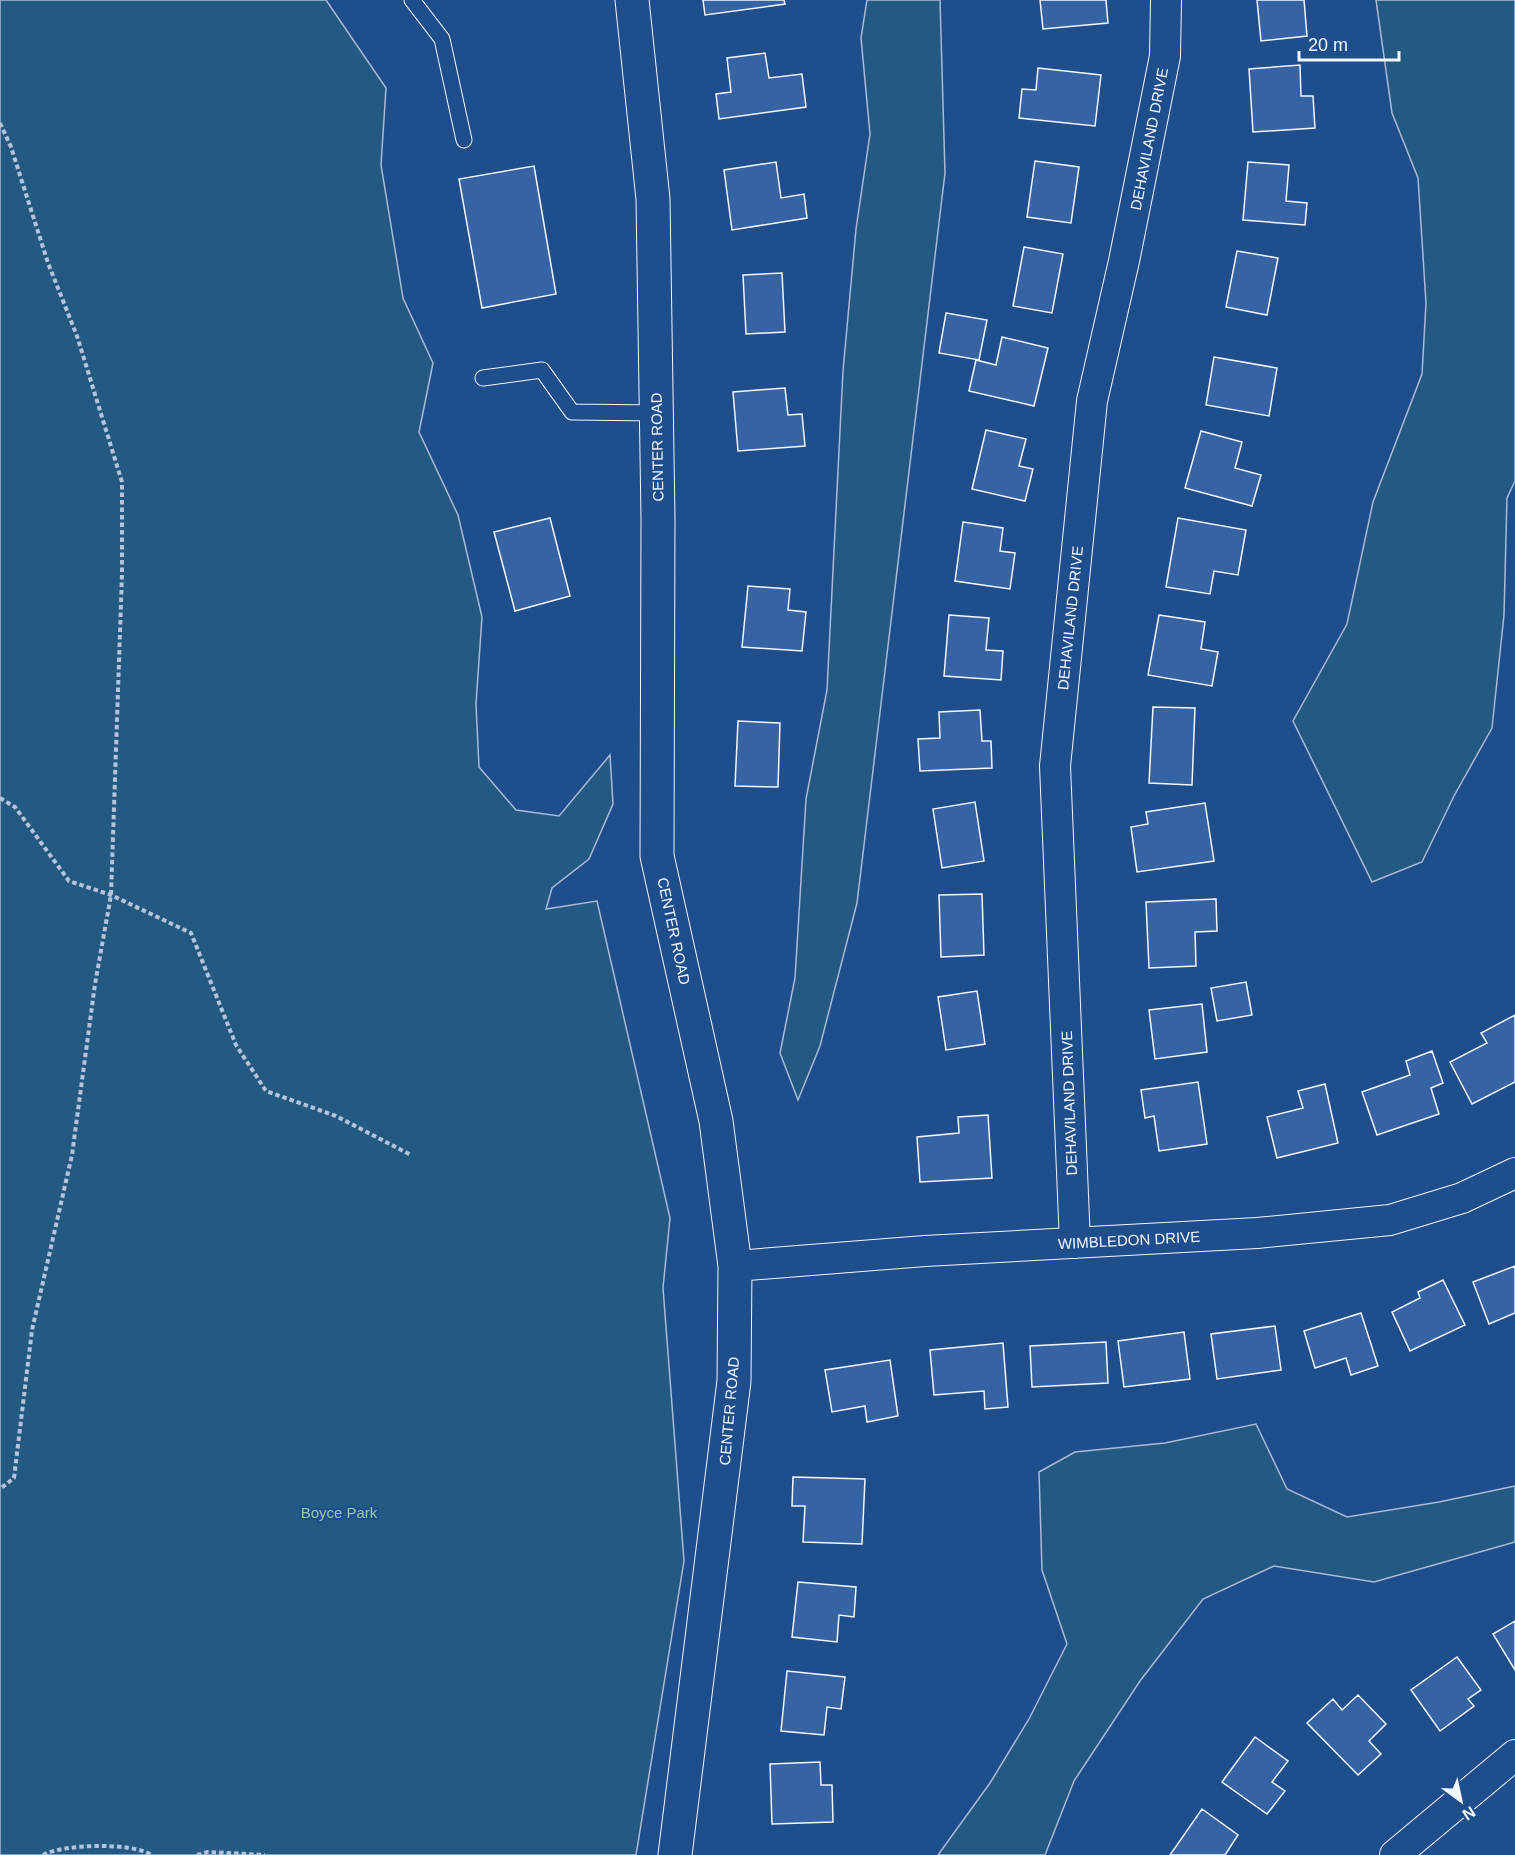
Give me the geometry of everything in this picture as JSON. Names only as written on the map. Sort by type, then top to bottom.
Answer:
[{"type":"main road","name":"CENTER ROAD","points":[[632,0],[653,199],[657,413],[657,856],[716,1121],[735,1266],[734,1382],[675,1855]]},
{"type":"street","name":"DEHAVILAND DRIVE","points":[[1075,1243],[1054,766],[1092,401],[1124,261],[1166,56],[1166,0]]},
{"type":"street","name":"WIMBLEDON DRIVE","points":[[735,1266],[925,1251],[1257,1233],[1390,1220],[1462,1198],[1515,1173]]},
{"type":"street","points":[[1395,1855],[1515,1755]]},
{"type":"lane","points":[[412,0],[442,39],[464,140]]},
{"type":"lane","points":[[483,378],[542,370],[572,412],[657,413]]},
{"type":"path","points":[[0,123],[11,147],[48,263],[77,336],[122,482],[122,574],[111,895],[95,984],[72,1155],[32,1330],[14,1478],[0,1489]]},
{"type":"path","points":[[0,798],[15,807],[69,881],[111,895],[191,933],[236,1045],[266,1091],[336,1116],[411,1155]]},
{"type":"path","points":[[43,1855],[53,1850],[111,1846],[146,1851],[151,1855]]},
{"type":"path","points":[[197,1855],[208,1852],[265,1855]]},
{"type":"green space","name":"Boyce Park","points":[[0,0],[326,0],[386,88],[381,165],[403,298],[433,363],[419,432],[458,515],[482,617],[476,704],[479,767],[516,810],[559,816],[610,755],[613,804],[589,859],[552,888],[546,909],[597,901],[670,1218],[663,1288],[684,1561],[636,1855],[0,1855]]},
{"type":"green space","points":[[867,0],[940,0],[945,173],[857,903],[820,1046],[798,1100],[780,1053],[795,978],[806,799],[827,690],[843,371],[856,229],[870,134],[861,38]]},
{"type":"green space","points":[[1376,0],[1515,0],[1515,481],[1507,498],[1504,615],[1492,728],[1454,796],[1422,862],[1372,882],[1293,721],[1347,624],[1373,502],[1422,374],[1426,303],[1418,178],[1392,113]]},
{"type":"green space","points":[[1256,1424],[1287,1489],[1347,1517],[1439,1502],[1515,1486],[1515,1542],[1374,1582],[1274,1566],[1203,1599],[1140,1681],[1074,1781],[1045,1855],[938,1855],[990,1783],[1029,1719],[1067,1644],[1042,1570],[1039,1472],[1075,1452],[1165,1443]]},
{"type":"building","points":[[703,0],[784,0],[785,4],[705,15]]},
{"type":"building","points":[[1040,0],[1106,0],[1108,23],[1043,29]]},
{"type":"building","points":[[1257,0],[1304,0],[1307,36],[1261,41]]},
{"type":"building","points":[[765,53],[769,78],[802,74],[806,107],[719,119],[716,94],[731,92],[727,58]]},
{"type":"building","points":[[1300,65],[1301,96],[1313,96],[1315,128],[1253,132],[1249,69]]},
{"type":"building","points":[[1038,68],[1101,75],[1095,126],[1019,118],[1022,89],[1036,90]]},
{"type":"building","points":[[1035,161],[1079,167],[1071,223],[1027,217]]},
{"type":"building","points":[[776,162],[781,198],[804,194],[807,218],[732,230],[724,170]]},
{"type":"building","points":[[1248,162],[1289,165],[1286,201],[1307,203],[1305,225],[1243,220]]},
{"type":"building","points":[[534,166],[556,294],[482,308],[459,179]]},
{"type":"building","points":[[1024,247],[1063,254],[1052,313],[1013,306]]},
{"type":"building","points":[[1237,251],[1278,258],[1267,315],[1226,307]]},
{"type":"building","points":[[782,273],[785,332],[746,334],[743,275]]},
{"type":"building","points":[[946,313],[987,320],[979,360],[939,353]]},
{"type":"building","points":[[1002,337],[1048,348],[1034,406],[969,391],[976,360],[996,365]]},
{"type":"building","points":[[1214,357],[1277,368],[1269,416],[1206,405]]},
{"type":"building","points":[[785,388],[788,415],[802,414],[805,446],[738,451],[733,392]]},
{"type":"building","points":[[986,430],[1026,439],[1019,466],[1033,469],[1025,501],[972,489]]},
{"type":"building","points":[[1201,431],[1242,442],[1235,468],[1261,475],[1252,506],[1185,488]]},
{"type":"building","points":[[550,518],[570,596],[515,611],[494,532]]},
{"type":"building","points":[[1178,518],[1246,530],[1238,575],[1214,571],[1210,594],[1166,587]]},
{"type":"building","points":[[963,522],[1003,528],[1000,551],[1015,553],[1010,589],[955,581]]},
{"type":"building","points":[[748,586],[790,589],[788,610],[806,612],[802,651],[742,647]]},
{"type":"building","points":[[949,615],[989,618],[986,650],[1003,651],[1001,680],[944,676]]},
{"type":"building","points":[[1159,615],[1205,622],[1201,649],[1218,652],[1212,686],[1148,675]]},
{"type":"building","points":[[1153,707],[1195,708],[1192,785],[1149,783]]},
{"type":"building","points":[[980,710],[982,741],[991,741],[992,768],[920,771],[918,739],[940,738],[939,712]]},
{"type":"building","points":[[738,721],[780,723],[778,787],[735,786]]},
{"type":"building","points":[[975,802],[984,861],[942,868],[933,809]]},
{"type":"building","points":[[1205,803],[1214,861],[1137,872],[1131,827],[1148,824],[1146,812]]},
{"type":"building","points":[[982,894],[984,955],[941,957],[939,895]]},
{"type":"building","points":[[1216,899],[1217,931],[1195,932],[1196,966],[1149,968],[1146,902]]},
{"type":"building","points":[[1246,982],[1252,1015],[1217,1021],[1211,988]]},
{"type":"building","points":[[977,991],[985,1044],[946,1050],[938,997]]},
{"type":"building","points":[[1202,1004],[1207,1052],[1155,1059],[1149,1010]]},
{"type":"building","points":[[1515,1015],[1515,1082],[1472,1104],[1450,1062],[1487,1043],[1481,1033]]},
{"type":"building","points":[[1432,1051],[1443,1083],[1431,1088],[1439,1114],[1377,1135],[1362,1092],[1410,1075],[1406,1061]]},
{"type":"building","points":[[1198,1082],[1207,1144],[1159,1151],[1154,1116],[1145,1118],[1141,1090]]},
{"type":"building","points":[[1325,1084],[1338,1143],[1277,1158],[1267,1117],[1303,1108],[1298,1091]]},
{"type":"building","points":[[988,1115],[992,1178],[920,1182],[917,1137],[959,1133],[958,1117]]},
{"type":"building","points":[[1515,1266],[1515,1313],[1489,1324],[1473,1282]]},
{"type":"building","points":[[1443,1280],[1465,1325],[1410,1351],[1392,1312],[1420,1298],[1418,1292]]},
{"type":"building","points":[[1361,1313],[1378,1366],[1351,1375],[1346,1358],[1315,1368],[1304,1331]]},
{"type":"building","points":[[1275,1326],[1281,1370],[1217,1379],[1211,1334]]},
{"type":"building","points":[[1184,1332],[1190,1379],[1124,1387],[1118,1341]]},
{"type":"building","points":[[1106,1342],[1108,1383],[1032,1387],[1030,1346]]},
{"type":"building","points":[[1003,1343],[1008,1407],[985,1409],[984,1391],[934,1395],[930,1350]]},
{"type":"building","points":[[890,1360],[898,1416],[867,1422],[865,1406],[832,1412],[825,1370]]},
{"type":"building","points":[[793,1477],[865,1479],[862,1544],[803,1542],[805,1506],[792,1506]]},
{"type":"building","points":[[798,1582],[856,1587],[854,1617],[839,1615],[837,1642],[792,1637]]},
{"type":"building","points":[[1515,1621],[1515,1670],[1493,1634]]},
{"type":"building","points":[[1457,1657],[1481,1690],[1468,1699],[1474,1706],[1440,1731],[1411,1690]]},
{"type":"building","points":[[787,1671],[845,1677],[841,1709],[827,1707],[824,1735],[781,1731]]},
{"type":"building","points":[[1358,1695],[1386,1724],[1369,1741],[1381,1754],[1358,1775],[1307,1723],[1333,1699],[1342,1710]]},
{"type":"building","points":[[1255,1737],[1288,1761],[1272,1782],[1285,1791],[1267,1814],[1222,1782]]},
{"type":"building","points":[[820,1762],[821,1785],[832,1785],[833,1822],[772,1824],[770,1764]]},
{"type":"building","points":[[1202,1809],[1238,1835],[1225,1855],[1170,1855]]}]
